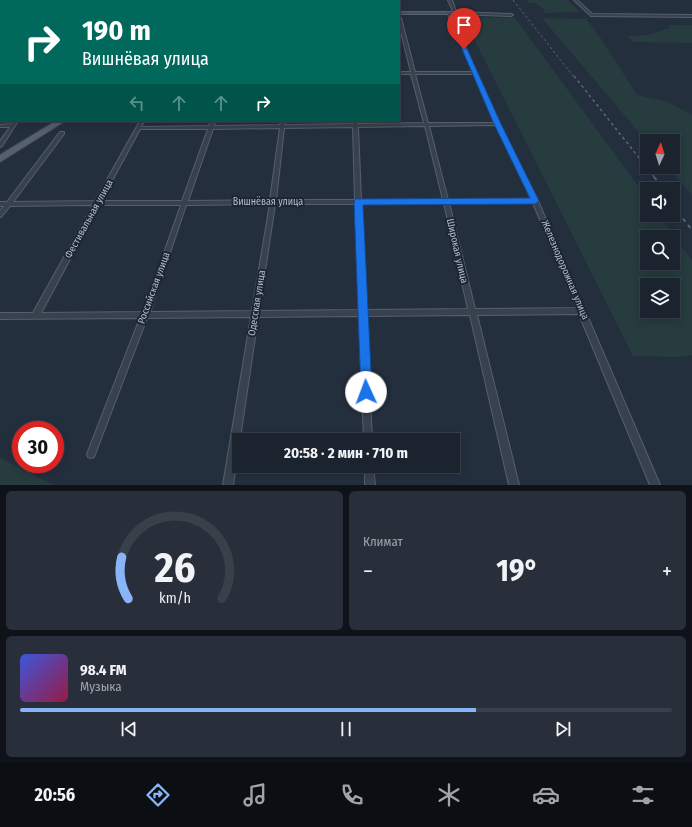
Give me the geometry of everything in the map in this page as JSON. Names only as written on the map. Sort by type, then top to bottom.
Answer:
[{"type":"main road","points":[[400,13],[456,13]]},
{"type":"main road","points":[[0,159],[59,122]]},
{"type":"street","points":[[450,0],[456,13],[511,15]]},
{"type":"street","points":[[575,0],[591,15],[692,16]]},
{"type":"street","name":"Железнодорожная улица","points":[[448,13],[498,124],[535,201],[655,485]]},
{"type":"street","name":"Широкая улица","points":[[400,22],[446,201],[514,485]]},
{"type":"street","points":[[400,73],[475,73]]},
{"type":"street","name":"Фестивальная улица","points":[[35,316],[141,122]]},
{"type":"street","points":[[0,126],[15,123]]},
{"type":"street","points":[[0,144],[15,123]]},
{"type":"street","points":[[355,123],[368,433]]},
{"type":"street","points":[[138,128],[212,124],[498,124]]},
{"type":"street","name":"Российская улица","points":[[91,454],[145,315],[212,124]]},
{"type":"street","name":"Одесская улица","points":[[228,485],[273,202],[283,124]]},
{"type":"street","points":[[0,215],[62,133]]},
{"type":"street","name":"Вишнёвая улица","points":[[0,204],[535,201]]},
{"type":"street","points":[[0,316],[582,311]]},
{"type":"street","points":[[369,473],[370,485]]},
{"type":"green space","points":[[527,0],[567,0],[580,12],[543,13],[545,10],[536,3],[529,3]]},
{"type":"green space","points":[[463,17],[515,18],[640,188],[640,222],[664,222],[670,230],[640,230],[640,270],[680,270],[680,244],[692,260],[692,355],[677,357],[633,356]]},
{"type":"green space","points":[[542,18],[586,19],[602,40],[637,95],[668,102],[692,115],[692,195],[674,174],[680,174],[680,134],[640,134]]},
{"type":"green space","points":[[668,25],[692,25],[692,43],[634,42],[627,36],[648,35],[670,28]]},
{"type":"green space","points":[[0,458],[12,464],[12,473],[30,473],[54,485],[0,485]]},
{"type":"railway","points":[[513,0],[574,77]]},
{"type":"railway","points":[[574,76],[655,178]]},
{"type":"railway","points":[[654,177],[658,182]]},
{"type":"railway","points":[[680,215],[692,230]]},
{"type":"route","points":[[366,392],[358,202],[535,201],[464,49]]}]
